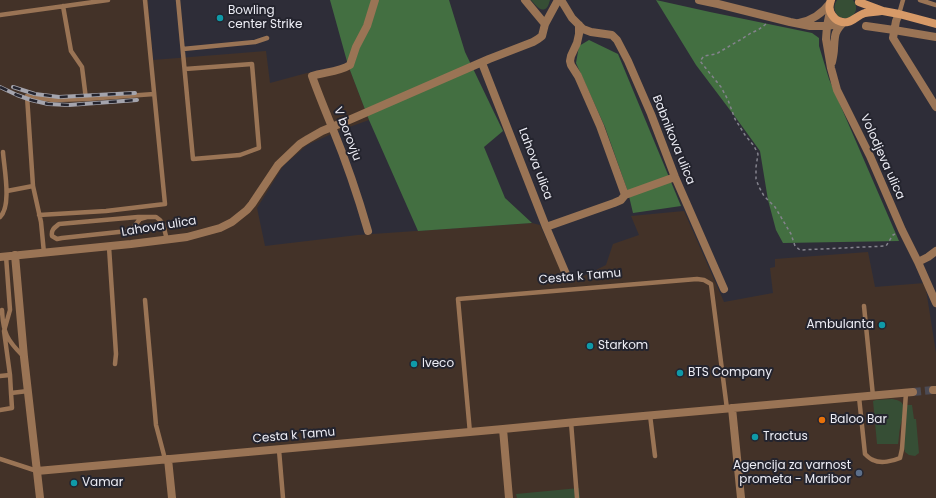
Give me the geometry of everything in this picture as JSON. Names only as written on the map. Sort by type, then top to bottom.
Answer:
[{"type":"street","name":"V borovju","points":[[368,231],[355,190],[312,76],[342,69],[350,65],[356,47],[367,26],[375,0]]},
{"type":"street","points":[[525,0],[545,24],[558,0]]},
{"type":"street","points":[[561,0],[578,25],[580,34],[571,56],[571,65],[578,76],[600,126],[625,195]]},
{"type":"street","points":[[699,0],[810,26],[826,26],[850,22],[857,16],[865,13],[883,11]]},
{"type":"street","points":[[858,1],[883,11],[936,24]]},
{"type":"street","points":[[857,16],[860,9],[858,1]]},
{"type":"street","points":[[797,24],[805,22],[824,12],[831,3]]},
{"type":"street","points":[[831,3],[833,18],[842,23]]},
{"type":"street","name":"Volodjeva ulica","points":[[831,3],[826,26],[826,39],[831,68],[837,90],[870,156],[936,303]]},
{"type":"street","points":[[899,14],[893,38],[936,107]]},
{"type":"street","name":"Volodjeva ulica","points":[[831,68],[835,35],[837,29],[842,23]]},
{"type":"street","name":"Lahova ulica","points":[[3,257],[166,240],[187,237],[220,228],[242,215],[252,204],[278,165],[308,138],[533,42],[542,36],[545,24]]},
{"type":"street","name":"Babnikova ulica","points":[[578,25],[582,29],[591,32],[612,35],[617,40],[628,61],[651,114],[675,177],[724,289]]},
{"type":"street","points":[[866,26],[936,37]]},
{"type":"street","name":"Lahova ulica","points":[[482,63],[566,274]]},
{"type":"street","points":[[546,227],[614,203],[621,200],[625,195],[675,177]]},
{"type":"street","points":[[916,259],[928,257],[936,251]]},
{"type":"street","points":[[15,255],[24,357],[40,498]]},
{"type":"street","name":"Cesta k Tamu","points":[[37,471],[503,430],[571,422],[909,393]]},
{"type":"street","name":"Cesta k Tamu","points":[[730,408],[741,498]]},
{"type":"street","points":[[503,430],[509,498]]},
{"type":"street","points":[[167,459],[172,498]]},
{"type":"lane","points":[[0,15],[108,0]]},
{"type":"lane","points":[[39,215],[106,211],[165,204],[145,0]]},
{"type":"lane","points":[[178,0],[193,159],[240,155],[258,148],[252,64],[185,69]]},
{"type":"lane","points":[[899,14],[903,0]]},
{"type":"lane","points":[[920,0],[936,5]]},
{"type":"lane","points":[[62,6],[70,51],[82,67],[86,99]]},
{"type":"lane","points":[[183,48],[255,42],[267,38]]},
{"type":"lane","points":[[44,253],[41,222],[33,186],[27,96],[53,100],[154,94]]},
{"type":"lane","points":[[0,217],[6,201],[7,191],[3,152]]},
{"type":"lane","points":[[7,191],[33,186]]},
{"type":"lane","points":[[147,217],[140,219],[133,228],[128,231],[62,238],[52,236],[53,228],[58,224],[138,217],[147,217],[156,217],[163,224],[166,240]]},
{"type":"lane","points":[[109,247],[116,354],[115,364]]},
{"type":"lane","points":[[3,257],[7,273],[10,310],[4,331],[13,346],[24,357]]},
{"type":"lane","points":[[0,274],[7,273]]},
{"type":"lane","name":"Cesta k Tamu","points":[[470,432],[458,299],[697,279],[704,280],[711,284],[730,408]]},
{"type":"lane","points":[[145,300],[156,425],[167,459]]},
{"type":"lane","points":[[864,306],[873,396]]},
{"type":"lane","points":[[0,410],[12,408],[10,375],[2,310]]},
{"type":"lane","points":[[0,376],[10,375]]},
{"type":"lane","points":[[11,393],[28,391]]},
{"type":"lane","name":"Cesta k Tamu","points":[[859,397],[865,454],[873,460],[883,462],[900,458],[909,393]]},
{"type":"lane","points":[[650,415],[655,456]]},
{"type":"lane","points":[[571,422],[577,498]]},
{"type":"lane","points":[[279,450],[283,498]]},
{"type":"lane","name":"Cesta k Tamu","points":[[0,459],[37,471]]},
{"type":"path","points":[[774,18],[758,30],[716,54],[704,56],[700,61],[721,87],[728,100],[735,119],[758,154],[756,179],[764,196],[775,208],[791,234],[795,246],[800,250],[886,246],[892,235],[902,230]]},
{"type":"shaded area","points":[[0,0],[148,0],[153,60],[266,51],[270,83],[307,73],[348,65],[369,120],[338,131],[307,145],[283,166],[257,208],[265,246],[358,235],[532,223],[540,225],[568,283],[606,265],[613,244],[639,235],[631,216],[684,211],[724,302],[773,293],[770,268],[775,267],[775,259],[868,252],[875,287],[925,283],[936,353],[936,498],[0,498]]},
{"type":"green space","points":[[330,0],[449,0],[465,52],[503,131],[484,147],[505,198],[532,223],[418,231],[369,120],[348,65]]},
{"type":"green space","points":[[531,0],[550,0],[547,8],[543,10],[537,7]]},
{"type":"green space","points":[[656,0],[812,33],[819,38],[819,46],[829,79],[899,241],[783,243],[776,230],[768,200],[760,151],[696,65]]},
{"type":"green space","points":[[837,0],[853,0],[856,8],[853,15],[847,18],[838,16],[834,8]]},
{"type":"green space","points":[[589,40],[618,54],[681,206],[633,213],[628,192],[605,127],[576,63],[579,46]]},
{"type":"green space","points":[[892,399],[901,402],[904,407],[898,444],[877,444],[873,401]]},
{"type":"green space","points":[[906,405],[912,405],[914,419],[916,419],[919,453],[915,456],[909,455],[905,452],[904,447]]},
{"type":"green space","points":[[579,488],[580,498],[517,498],[516,494]]},
{"type":"tunnel","points":[[913,392],[933,390]]},
{"type":"railway","points":[[0,87],[31,100],[48,104],[69,105],[137,100]]},
{"type":"railway","points":[[13,87],[35,94],[59,97],[135,93]]},
{"type":"place","name":"Bowling center Strike","points":[[220,18]]},
{"type":"place","name":"Ambulanta","points":[[882,325]]},
{"type":"place","name":"Starkom","points":[[590,346]]},
{"type":"place","name":"Iveco","points":[[414,364]]},
{"type":"place","name":"BTS Company","points":[[680,373]]},
{"type":"place","name":"Baloo Bar","points":[[822,420]]},
{"type":"place","name":"Tractus","points":[[755,437]]},
{"type":"place","name":"Agencija za varnost prometa - Maribor","points":[[859,473]]},
{"type":"place","name":"Vamar","points":[[74,483]]}]
